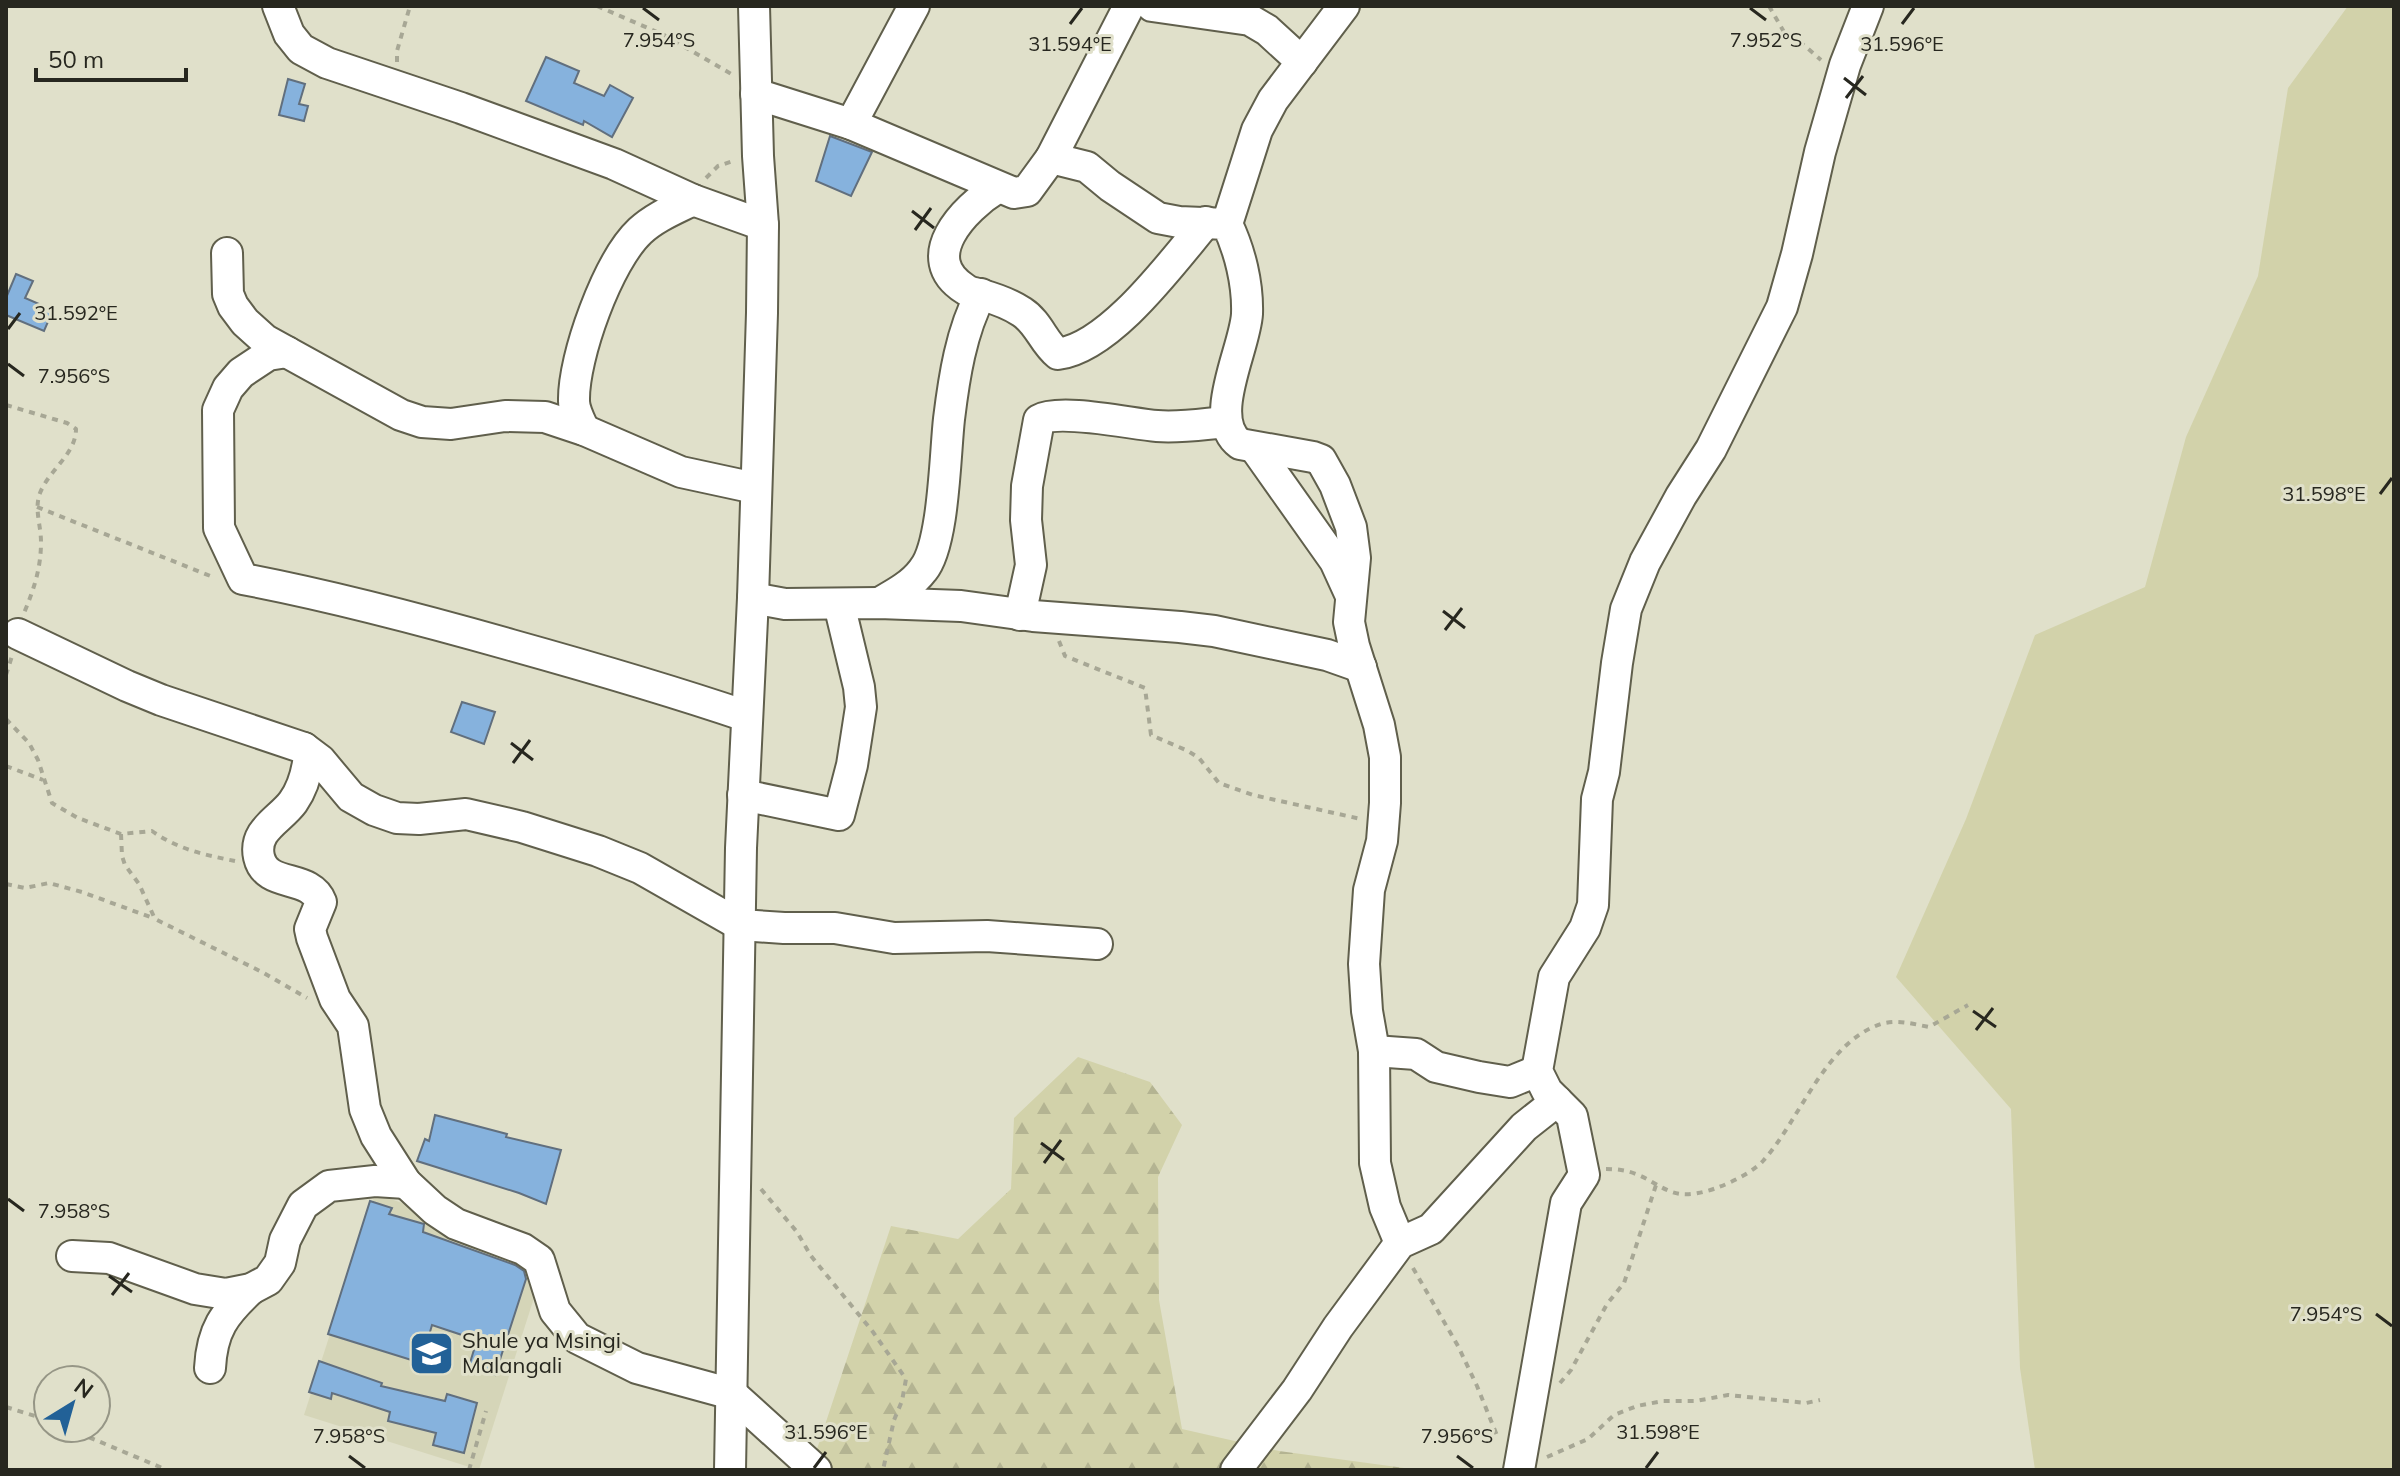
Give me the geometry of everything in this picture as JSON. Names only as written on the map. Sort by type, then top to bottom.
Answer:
[{"type":"street","points":[[278,6],[289,34],[301,49],[327,63],[614,164],[693,200],[763,225]]},
{"type":"street","points":[[730,1470],[743,795],[753,598],[763,225],[754,6]]},
{"type":"street","points":[[851,124],[914,6]]},
{"type":"street","points":[[755,87],[922,153],[997,188],[1014,193],[1027,191],[1051,158],[1129,6]]},
{"type":"street","points":[[1152,6],[1250,20],[1267,30],[1302,62]]},
{"type":"street","points":[[997,188],[969,209],[950,234],[943,253],[945,266],[950,277],[968,292],[1015,307],[1031,318],[1050,348],[1058,354],[1066,353],[1089,341],[1127,312],[1216,223],[1273,100],[1344,6]]},
{"type":"street","points":[[1513,1462],[1529,1410],[1566,1203],[1584,1175],[1572,1116],[1547,1091],[1537,1071],[1554,977],[1585,928],[1593,905],[1597,799],[1604,772],[1626,609],[1645,562],[1711,449],[1782,307],[1839,84],[1868,6]]},
{"type":"street","points":[[1051,158],[1087,167],[1158,218],[1216,223]]},
{"type":"street","points":[[584,430],[573,403],[580,357],[596,308],[616,262],[639,232],[659,217],[693,200]]},
{"type":"street","points":[[1216,223],[1247,287],[1247,317],[1227,393],[1226,422],[1234,440],[1240,444],[1321,460],[1335,485],[1351,527],[1355,558],[1349,622],[1379,725],[1385,757],[1382,841],[1369,890],[1364,964],[1374,1051],[1375,1163],[1385,1207],[1400,1243]]},
{"type":"street","points":[[227,253],[228,294],[245,322],[265,340],[382,405],[422,422],[451,424],[505,416],[545,417],[584,430],[681,472],[755,488]]},
{"type":"street","points":[[879,603],[919,575],[933,550],[942,502],[949,416],[964,334],[981,294]]},
{"type":"street","points":[[287,352],[268,355],[241,373],[228,388],[218,410],[219,528],[243,579],[375,608],[605,671],[746,716]]},
{"type":"street","points":[[1027,615],[1031,565],[1026,520],[1027,486],[1039,420],[1048,416],[1078,417],[1173,427],[1226,422]]},
{"type":"street","points":[[1255,448],[1335,561],[1351,596]]},
{"type":"street","points":[[753,598],[785,604],[961,606],[1027,615],[1214,631],[1327,655],[1361,667]]},
{"type":"street","points":[[743,795],[839,815],[852,765],[861,707],[839,604]]},
{"type":"street","points":[[18,634],[150,695],[304,748],[320,760],[351,797],[374,810],[397,818],[419,819],[466,814],[522,827],[640,868],[740,925],[835,928],[894,938],[987,936],[1097,944]]},
{"type":"street","points":[[304,748],[309,756],[303,784],[291,805],[265,829],[258,845],[259,858],[263,866],[278,878],[303,884],[319,896],[321,902],[310,929],[312,938],[335,999],[353,1026],[365,1109],[376,1136],[406,1183],[435,1210],[456,1224],[523,1249],[539,1260],[555,1311],[577,1338],[637,1368],[732,1394],[816,1470]]},
{"type":"street","points":[[1374,1051],[1416,1054],[1436,1067],[1510,1082],[1537,1071]]},
{"type":"street","points":[[1236,1470],[1297,1390],[1338,1327],[1400,1243],[1431,1229],[1524,1127],[1557,1101]]},
{"type":"street","points":[[210,1368],[211,1346],[227,1311],[251,1289],[268,1280],[280,1263],[285,1240],[303,1205],[329,1186],[375,1181],[406,1183]]},
{"type":"street","points":[[72,1256],[109,1258],[195,1289],[226,1294],[251,1289]]},
{"type":"path","points":[[395,87],[397,51],[410,6]]},
{"type":"path","points":[[597,6],[664,35],[755,87]]},
{"type":"path","points":[[1769,6],[1784,32],[1811,50],[1839,84]]},
{"type":"path","points":[[693,200],[708,175],[718,166],[758,156]]},
{"type":"path","points":[[6,405],[67,423],[76,429],[72,445],[39,494],[39,572],[6,675]]},
{"type":"path","points":[[37,507],[166,560],[229,582],[243,579]]},
{"type":"path","points":[[1027,615],[1056,636],[1065,656],[1145,688],[1151,735],[1199,758],[1219,783],[1253,795],[1383,824]]},
{"type":"path","points":[[6,719],[29,743],[52,803],[78,818],[121,834],[152,831],[183,849],[263,866]]},
{"type":"path","points":[[6,766],[43,780]]},
{"type":"path","points":[[121,834],[125,865],[139,884],[155,919]]},
{"type":"path","points":[[6,884],[25,888],[49,883],[155,919],[310,999]]},
{"type":"path","points":[[1584,1175],[1599,1169],[1619,1169],[1638,1174],[1673,1194],[1694,1194],[1723,1187],[1761,1163],[1828,1066],[1849,1042],[1881,1024],[1904,1021],[1929,1027],[1968,1005]]},
{"type":"path","points":[[737,1161],[797,1232],[811,1256],[873,1332],[906,1379],[883,1470]]},
{"type":"path","points":[[1529,1410],[1564,1380],[1607,1304],[1624,1283],[1656,1185]]},
{"type":"path","points":[[1400,1243],[1458,1346],[1513,1462],[1588,1439],[1614,1415],[1637,1406],[1728,1395],[1791,1403],[1820,1400]]},
{"type":"path","points":[[6,1407],[32,1415]]},
{"type":"path","points":[[469,1470],[486,1411]]},
{"type":"path","points":[[105,1444],[167,1470]]},
{"type":"shaded area","points":[[375,1194],[549,1251],[479,1470],[304,1415]]},
{"type":"green space","points":[[2348,6],[2394,6],[2394,1470],[2035,1470],[2020,1368],[2011,1109],[1896,977],[1966,819],[2035,635],[2145,587],[2186,437],[2258,276],[2288,88]]},
{"type":"green space","points":[[1078,1057],[1150,1082],[1182,1125],[1158,1177],[1159,1300],[1182,1429],[1279,1451],[1419,1470],[825,1470],[814,1458],[891,1226],[958,1239],[1011,1189],[1014,1118]]},
{"type":"building","points":[[546,57],[579,71],[574,83],[604,96],[610,85],[633,98],[612,137],[584,121],[583,125],[526,101]]},
{"type":"building","points":[[288,79],[305,84],[299,104],[308,106],[304,121],[279,115]]},
{"type":"building","points":[[830,136],[872,152],[851,196],[816,181]]},
{"type":"building","points":[[16,274],[33,281],[25,298],[53,310],[44,331],[6,315],[6,298]]},
{"type":"building","points":[[462,702],[495,712],[484,744],[451,732]]},
{"type":"building","points":[[435,1115],[561,1150],[546,1204],[417,1161],[425,1139],[429,1141]]},
{"type":"building","points":[[370,1201],[392,1208],[389,1214],[424,1224],[423,1232],[524,1271],[526,1279],[495,1375],[469,1366],[477,1340],[432,1325],[421,1363],[328,1334]]},
{"type":"building","points":[[319,1361],[382,1383],[381,1386],[445,1401],[447,1394],[477,1403],[464,1453],[433,1445],[436,1433],[388,1421],[390,1412],[332,1393],[331,1399],[309,1392]]},
{"type":"place","name":"Shule ya Msingi Malangali","points":[[431,1353]]}]
